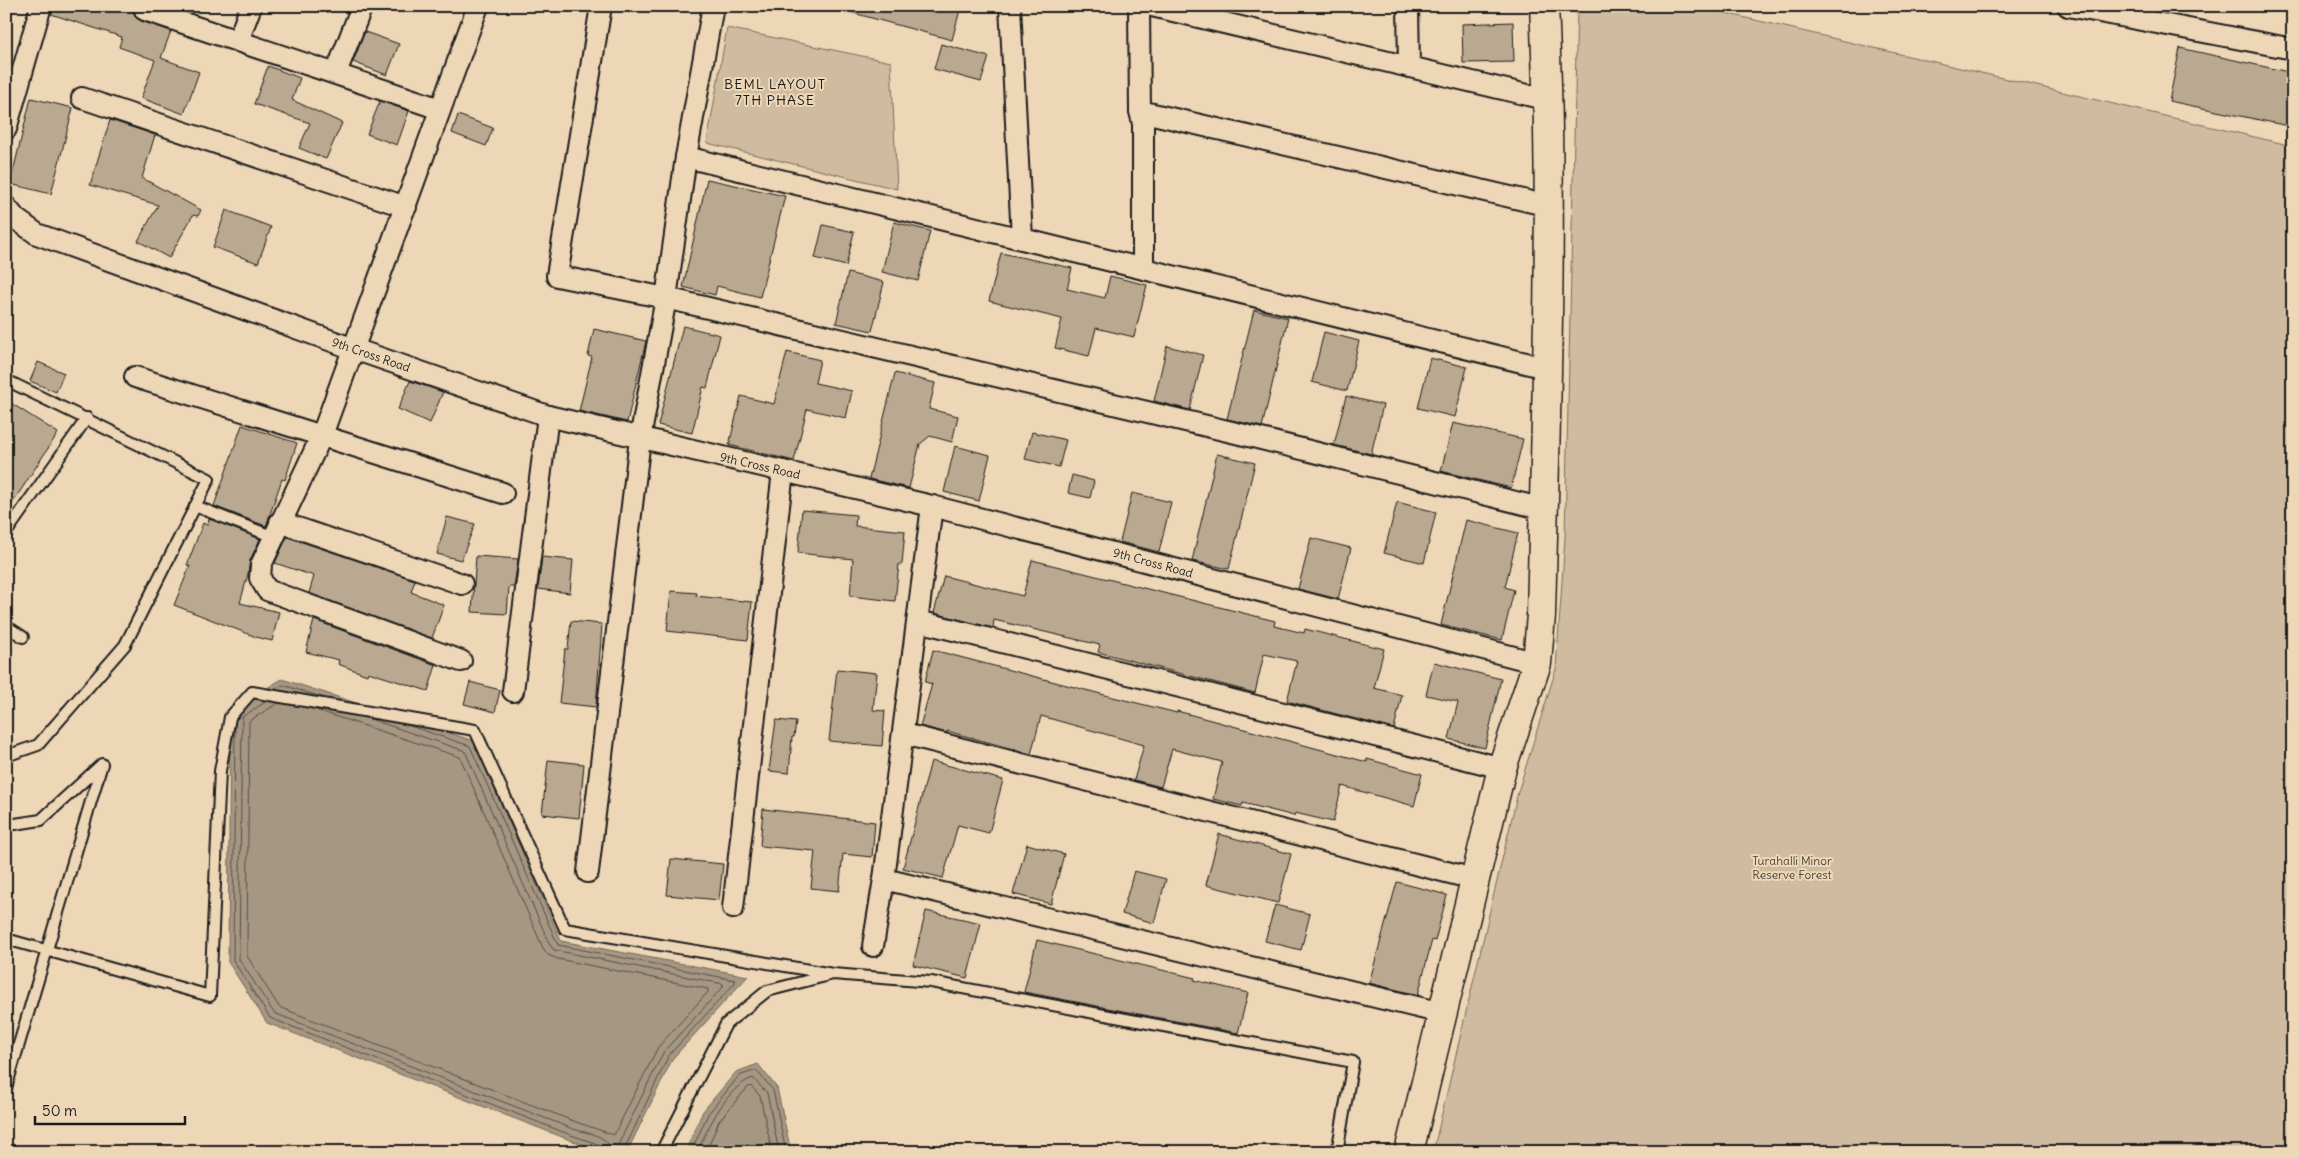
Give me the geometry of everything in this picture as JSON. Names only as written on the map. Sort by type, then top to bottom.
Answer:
[{"type":"street","points":[[6,129],[41,6]]},
{"type":"street","points":[[146,6],[145,10],[440,109]]},
{"type":"street","points":[[238,41],[251,6]]},
{"type":"street","points":[[336,73],[362,6]]},
{"type":"street","points":[[461,661],[267,590],[260,578],[261,565],[322,435],[478,6]]},
{"type":"street","points":[[601,6],[557,276],[666,298],[1253,437],[1544,509]]},
{"type":"street","points":[[588,872],[640,439],[666,298],[686,157],[713,6]]},
{"type":"street","points":[[1010,6],[1022,239]]},
{"type":"street","points":[[1139,6],[1140,111],[1143,124],[1143,268]]},
{"type":"street","points":[[1152,6],[1549,100]]},
{"type":"street","points":[[1408,6],[1409,67]]},
{"type":"street","points":[[1408,1152],[1502,768],[1537,663],[1541,615],[1544,509],[1549,206],[1549,100],[1544,6]]},
{"type":"street","points":[[2068,6],[2293,49]]},
{"type":"street","points":[[82,98],[406,207]]},
{"type":"street","points":[[1140,111],[1549,206]]},
{"type":"street","points":[[686,157],[1546,368]]},
{"type":"street","name":"9th Cross Road","points":[[9,219],[37,234],[354,349],[548,416],[932,506],[1537,663]]},
{"type":"street","points":[[135,377],[503,493]]},
{"type":"street","points":[[513,691],[548,416]]},
{"type":"street","points":[[733,908],[783,471]]},
{"type":"street","points":[[873,946],[904,734],[932,506]]},
{"type":"street","points":[[277,529],[462,584]]},
{"type":"street","points":[[918,621],[1502,768]]},
{"type":"street","points":[[904,734],[1474,879]]},
{"type":"street","points":[[884,879],[1442,1013]]},
{"type":"lane","points":[[6,380],[209,479],[125,645],[38,746],[6,756]]},
{"type":"lane","points":[[6,533],[87,418]]},
{"type":"lane","points":[[195,506],[277,529]]},
{"type":"lane","points":[[6,626],[23,637]]},
{"type":"lane","points":[[6,939],[210,996],[220,771],[230,717],[252,692],[475,730],[565,929],[833,974],[930,982],[1353,1062],[1337,1152]]},
{"type":"lane","points":[[6,823],[15,824],[41,820],[102,764],[6,1088]]},
{"type":"lane","points":[[661,1152],[726,1024],[767,991],[833,974]]},
{"type":"green space","name":"Turahalli Minor Reserve Forest","points":[[1577,6],[1695,6],[2293,146],[2293,1152],[1433,1152],[1518,792],[1556,669],[1565,538]]},
{"type":"green space","points":[[727,28],[891,62],[897,189],[707,143]]},
{"type":"water","points":[[282,679],[474,741],[561,941],[748,976],[673,1058],[627,1152],[607,1152],[570,1140],[267,1023],[228,962],[230,710]]},
{"type":"water","points":[[758,1064],[777,1088],[791,1152],[685,1152],[703,1111],[736,1072]]},
{"type":"building","points":[[53,6],[120,6],[133,11],[136,18],[141,21],[171,31],[161,58],[199,72],[184,114],[141,98],[155,60],[119,47],[122,37],[51,14]]},
{"type":"building","points":[[847,6],[961,6],[952,40],[846,11]]},
{"type":"building","points":[[1513,22],[1514,62],[1463,63],[1462,24]]},
{"type":"building","points":[[365,32],[399,44],[387,75],[353,62]]},
{"type":"building","points":[[941,44],[989,57],[981,82],[934,69]]},
{"type":"building","points":[[2180,48],[2293,73],[2293,127],[2169,101]]},
{"type":"building","points":[[268,66],[300,78],[292,100],[342,123],[326,159],[299,148],[310,123],[254,104]]},
{"type":"building","points":[[31,98],[73,108],[51,194],[10,184]]},
{"type":"building","points":[[380,101],[409,111],[397,145],[367,134]]},
{"type":"building","points":[[458,115],[493,128],[486,146],[452,133]]},
{"type":"building","points":[[110,120],[155,135],[142,178],[201,210],[198,216],[193,215],[169,258],[138,241],[158,205],[90,185]]},
{"type":"building","points":[[707,179],[785,196],[760,297],[717,286],[715,295],[683,287]]},
{"type":"building","points":[[226,210],[271,227],[258,263],[213,247]]},
{"type":"building","points":[[894,222],[930,231],[918,281],[882,272]]},
{"type":"building","points":[[823,225],[854,232],[846,266],[815,258]]},
{"type":"building","points":[[1001,253],[1072,268],[1067,289],[1105,298],[1110,276],[1147,285],[1134,337],[1096,328],[1089,356],[1055,348],[1062,319],[989,301]]},
{"type":"building","points":[[848,273],[884,282],[872,331],[836,323]]},
{"type":"building","points":[[1254,310],[1288,318],[1262,427],[1227,419]]},
{"type":"building","points":[[683,326],[720,335],[707,388],[703,387],[692,433],[658,425]]},
{"type":"building","points":[[594,329],[646,341],[627,422],[579,411],[592,357],[588,356]]},
{"type":"building","points":[[1324,332],[1359,341],[1347,391],[1312,382]]},
{"type":"building","points":[[1167,346],[1203,355],[1190,410],[1154,401]]},
{"type":"building","points":[[787,352],[820,360],[815,383],[852,391],[846,418],[807,409],[794,461],[729,445],[741,396],[774,404]]},
{"type":"building","points":[[1430,358],[1467,367],[1455,417],[1418,408]]},
{"type":"building","points":[[38,362],[64,373],[56,392],[30,381]]},
{"type":"building","points":[[895,373],[935,383],[929,409],[958,416],[952,442],[930,436],[920,444],[909,488],[869,479]]},
{"type":"building","points":[[410,381],[443,392],[430,423],[398,409]]},
{"type":"building","points":[[1346,396],[1383,405],[1371,454],[1334,445]]},
{"type":"building","points":[[6,400],[58,433],[6,513]]},
{"type":"building","points":[[1453,423],[1523,439],[1511,488],[1441,471]]},
{"type":"building","points":[[242,425],[297,443],[285,480],[282,479],[266,526],[214,506]]},
{"type":"building","points":[[1032,432],[1066,440],[1059,467],[1025,459]]},
{"type":"building","points":[[955,446],[990,455],[979,501],[944,492]]},
{"type":"building","points":[[1217,454],[1255,463],[1229,569],[1192,561]]},
{"type":"building","points":[[1072,475],[1094,481],[1090,498],[1068,493]]},
{"type":"building","points":[[1132,493],[1171,502],[1159,552],[1120,542]]},
{"type":"building","points":[[1397,502],[1436,512],[1424,563],[1384,553]]},
{"type":"building","points":[[802,510],[856,515],[855,526],[905,531],[902,564],[899,564],[895,601],[850,596],[853,559],[798,553]]},
{"type":"building","points":[[447,517],[475,524],[461,560],[437,554]]},
{"type":"building","points":[[209,519],[260,539],[250,560],[240,603],[279,612],[272,641],[256,637],[174,605],[190,566],[187,565],[203,523],[207,525]]},
{"type":"building","points":[[1466,520],[1518,533],[1505,587],[1514,590],[1502,640],[1441,625]]},
{"type":"building","points":[[287,537],[415,580],[411,592],[444,605],[432,638],[309,593],[314,576],[275,563]]},
{"type":"building","points":[[1311,538],[1351,548],[1338,599],[1298,589]]},
{"type":"building","points":[[476,556],[518,559],[514,587],[509,587],[507,614],[472,612]]},
{"type":"building","points":[[542,557],[573,560],[570,593],[538,589]]},
{"type":"building","points":[[1032,560],[1275,621],[1274,626],[1304,633],[1305,629],[1384,649],[1374,688],[1402,695],[1394,729],[1287,701],[1297,661],[1264,654],[1255,693],[1098,652],[1100,645],[994,620],[993,628],[934,613],[944,576],[1023,596]]},
{"type":"building","points":[[671,591],[697,593],[696,596],[752,602],[748,640],[667,631]]},
{"type":"building","points":[[314,620],[436,665],[428,691],[368,672],[367,675],[338,664],[339,660],[306,652]]},
{"type":"building","points":[[571,621],[602,624],[596,707],[559,703],[565,649],[568,649]]},
{"type":"building","points":[[933,650],[1177,713],[1177,711],[1367,762],[1367,759],[1422,774],[1414,806],[1342,786],[1333,822],[1295,813],[1294,816],[1243,803],[1242,806],[1213,799],[1222,762],[1172,749],[1161,787],[1134,780],[1144,745],[1041,716],[1031,754],[947,731],[947,733],[920,726],[932,684],[925,682]]},
{"type":"building","points":[[1434,662],[1501,679],[1485,748],[1449,739],[1458,702],[1426,695]]},
{"type":"building","points":[[837,669],[877,673],[873,710],[885,711],[882,746],[829,741]]},
{"type":"building","points":[[470,682],[500,690],[495,712],[464,704]]},
{"type":"building","points":[[776,720],[796,722],[794,737],[792,737],[789,773],[769,771]]},
{"type":"building","points":[[548,760],[584,764],[579,818],[542,814]]},
{"type":"building","points":[[931,761],[1003,780],[989,833],[958,825],[943,878],[903,868]]},
{"type":"building","points":[[763,809],[875,822],[872,857],[843,854],[839,891],[811,888],[815,851],[760,846]]},
{"type":"building","points":[[1219,834],[1291,854],[1278,903],[1206,885]]},
{"type":"building","points":[[1027,844],[1064,854],[1051,904],[1013,894]]},
{"type":"building","points":[[671,859],[723,864],[719,900],[667,895]]},
{"type":"building","points":[[1134,871],[1166,879],[1154,923],[1122,914]]},
{"type":"building","points":[[1397,882],[1447,895],[1435,941],[1432,940],[1418,995],[1369,983]]},
{"type":"building","points":[[1275,905],[1310,914],[1301,950],[1265,941]]},
{"type":"building","points":[[926,911],[981,923],[967,978],[913,965]]},
{"type":"building","points":[[1037,940],[1195,978],[1194,980],[1248,993],[1238,1033],[1024,992]]},
{"type":"district","name":"BEML LAYOUT 7TH PHASE","points":[[775,92]]}]
